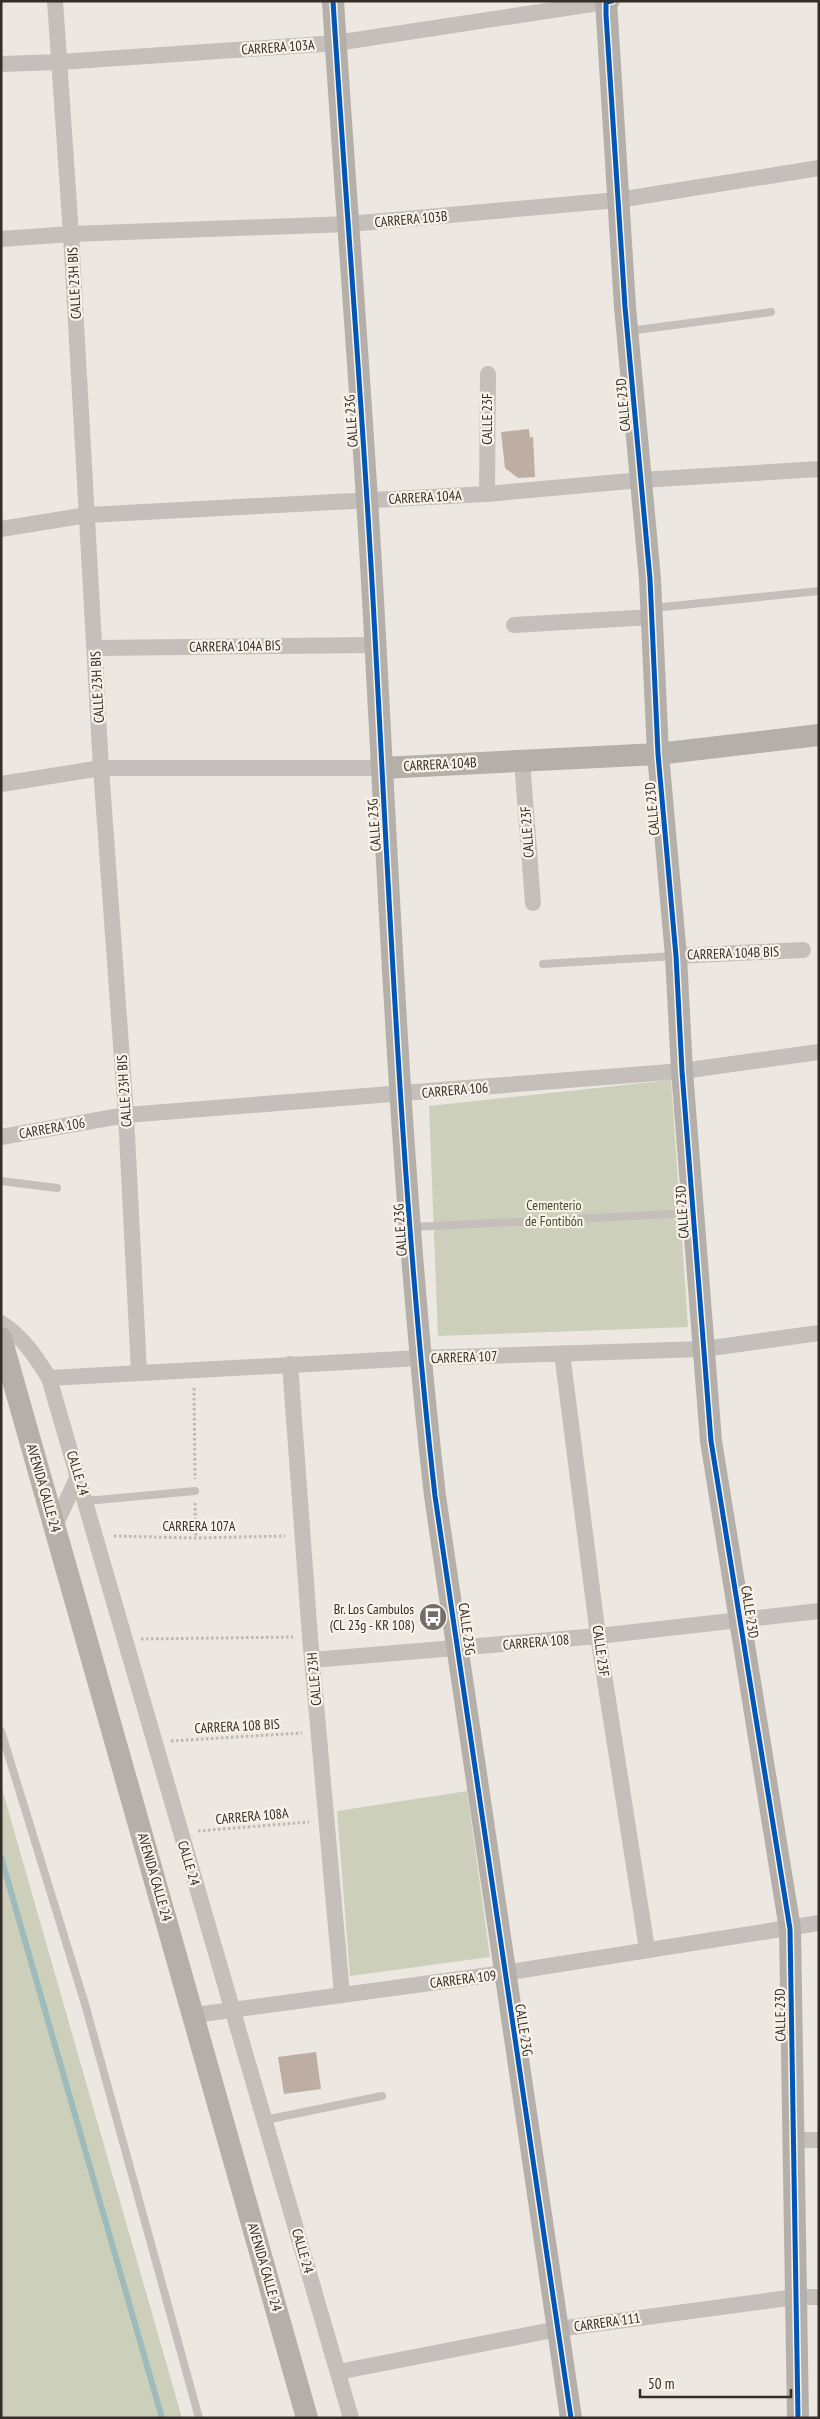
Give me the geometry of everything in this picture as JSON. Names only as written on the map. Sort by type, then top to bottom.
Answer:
[{"type":"street","name":"CALLE 23H BIS","points":[[55,1],[72,234],[102,768],[126,1116],[139,1372]]},
{"type":"street","name":"CALLE 23G","points":[[333,1],[367,499],[402,1094],[420,1358],[435,1496],[571,2418]]},
{"type":"street","name":"CARRERA 103A","points":[[1,64],[60,62],[336,44],[608,2]]},
{"type":"street","name":"CALLE 23D","points":[[608,2],[627,332],[652,613],[658,754],[676,956],[682,1071],[711,1441],[790,1929],[798,2418]]},
{"type":"street","name":"CARRERA 103B","points":[[1,239],[72,234],[349,224],[618,200],[819,168]]},
{"type":"street","name":"CALLE 23F","points":[[487,494],[488,374]]},
{"type":"street","name":"CARRERA 104A","points":[[1,529],[87,516],[367,499],[487,494],[641,480],[819,469]]},
{"type":"street","points":[[514,625],[652,613]]},
{"type":"street","name":"CARRERA 104A BIS","points":[[95,648],[375,645]]},
{"type":"street","name":"CARRERA 104B","points":[[1,784],[102,768],[382,768],[658,754],[819,735]]},
{"type":"street","name":"CALLE 23F","points":[[522,760],[533,903]]},
{"type":"street","name":"CARRERA 104B BIS","points":[[676,956],[803,950]]},
{"type":"street","name":"CARRERA 106","points":[[1,1137],[126,1116],[682,1071],[819,1052]]},
{"type":"street","name":"CALLE 24","points":[[1,1323],[14,1331],[32,1351],[49,1378],[351,2418]]},
{"type":"street","name":"CARRERA 107","points":[[49,1378],[420,1358],[704,1349],[819,1333]]},
{"type":"street","name":"AVENIDA CALLE 24","points":[[1,1338],[195,2015],[307,2418]]},
{"type":"street","name":"CALLE 23F","points":[[562,1353],[598,1636],[647,1949]]},
{"type":"street","name":"CALLE 23H","points":[[290,1364],[310,1637],[342,1994]]},
{"type":"street","points":[[55,1526],[78,1476]]},
{"type":"street","name":"CARRERA 108","points":[[312,1660],[598,1636],[819,1611]]},
{"type":"street","name":"CARRERA 109","points":[[195,2015],[504,1973],[819,1923]]},
{"type":"street","points":[[794,2140],[819,2140]]},
{"type":"street","name":"CARRERA 111","points":[[338,2372],[558,2329],[796,2297],[819,2296]]},
{"type":"lane","points":[[627,332],[771,312]]},
{"type":"lane","points":[[652,613],[819,591]]},
{"type":"lane","name":"CARRERA 104B BIS","points":[[543,964],[676,956]]},
{"type":"lane","points":[[1,1181],[57,1188]]},
{"type":"lane","points":[[411,1227],[693,1213]]},
{"type":"lane","points":[[86,1501],[195,1491]]},
{"type":"lane","points":[[1,1731],[85,2004],[199,2418]]},
{"type":"lane","points":[[265,2120],[382,2096]]},
{"type":"path","points":[[194,1370],[196,1538]]},
{"type":"path","points":[[126,1639],[310,1637]]},
{"type":"green space","name":"Cementerio de Fontibón","points":[[671,1080],[688,1327],[438,1336],[429,1106]]},
{"type":"green space","points":[[1,1785],[182,2418],[1,2418]]},
{"type":"green space","points":[[467,1791],[490,1957],[350,1976],[337,1811]]},
{"type":"building","points":[[529,429],[530,438],[533,436],[535,477],[518,478],[505,468],[501,432]]},
{"type":"building","points":[[316,2052],[321,2089],[284,2094],[278,2057]]},
{"type":"waterway","points":[[1,1857],[162,2418]]},
{"type":"cycle path","points":[[333,1],[370,541],[405,1167],[424,1387],[435,1496],[571,2418]]},
{"type":"cycle path","points":[[612,1],[606,2],[606,15],[625,307],[650,579],[658,754],[676,956],[682,1071],[711,1441],[790,1929],[798,2418]]},
{"type":"place","name":"Br. Los Cambulos (CL 23g - KR 108)","points":[[433,1617]]}]
